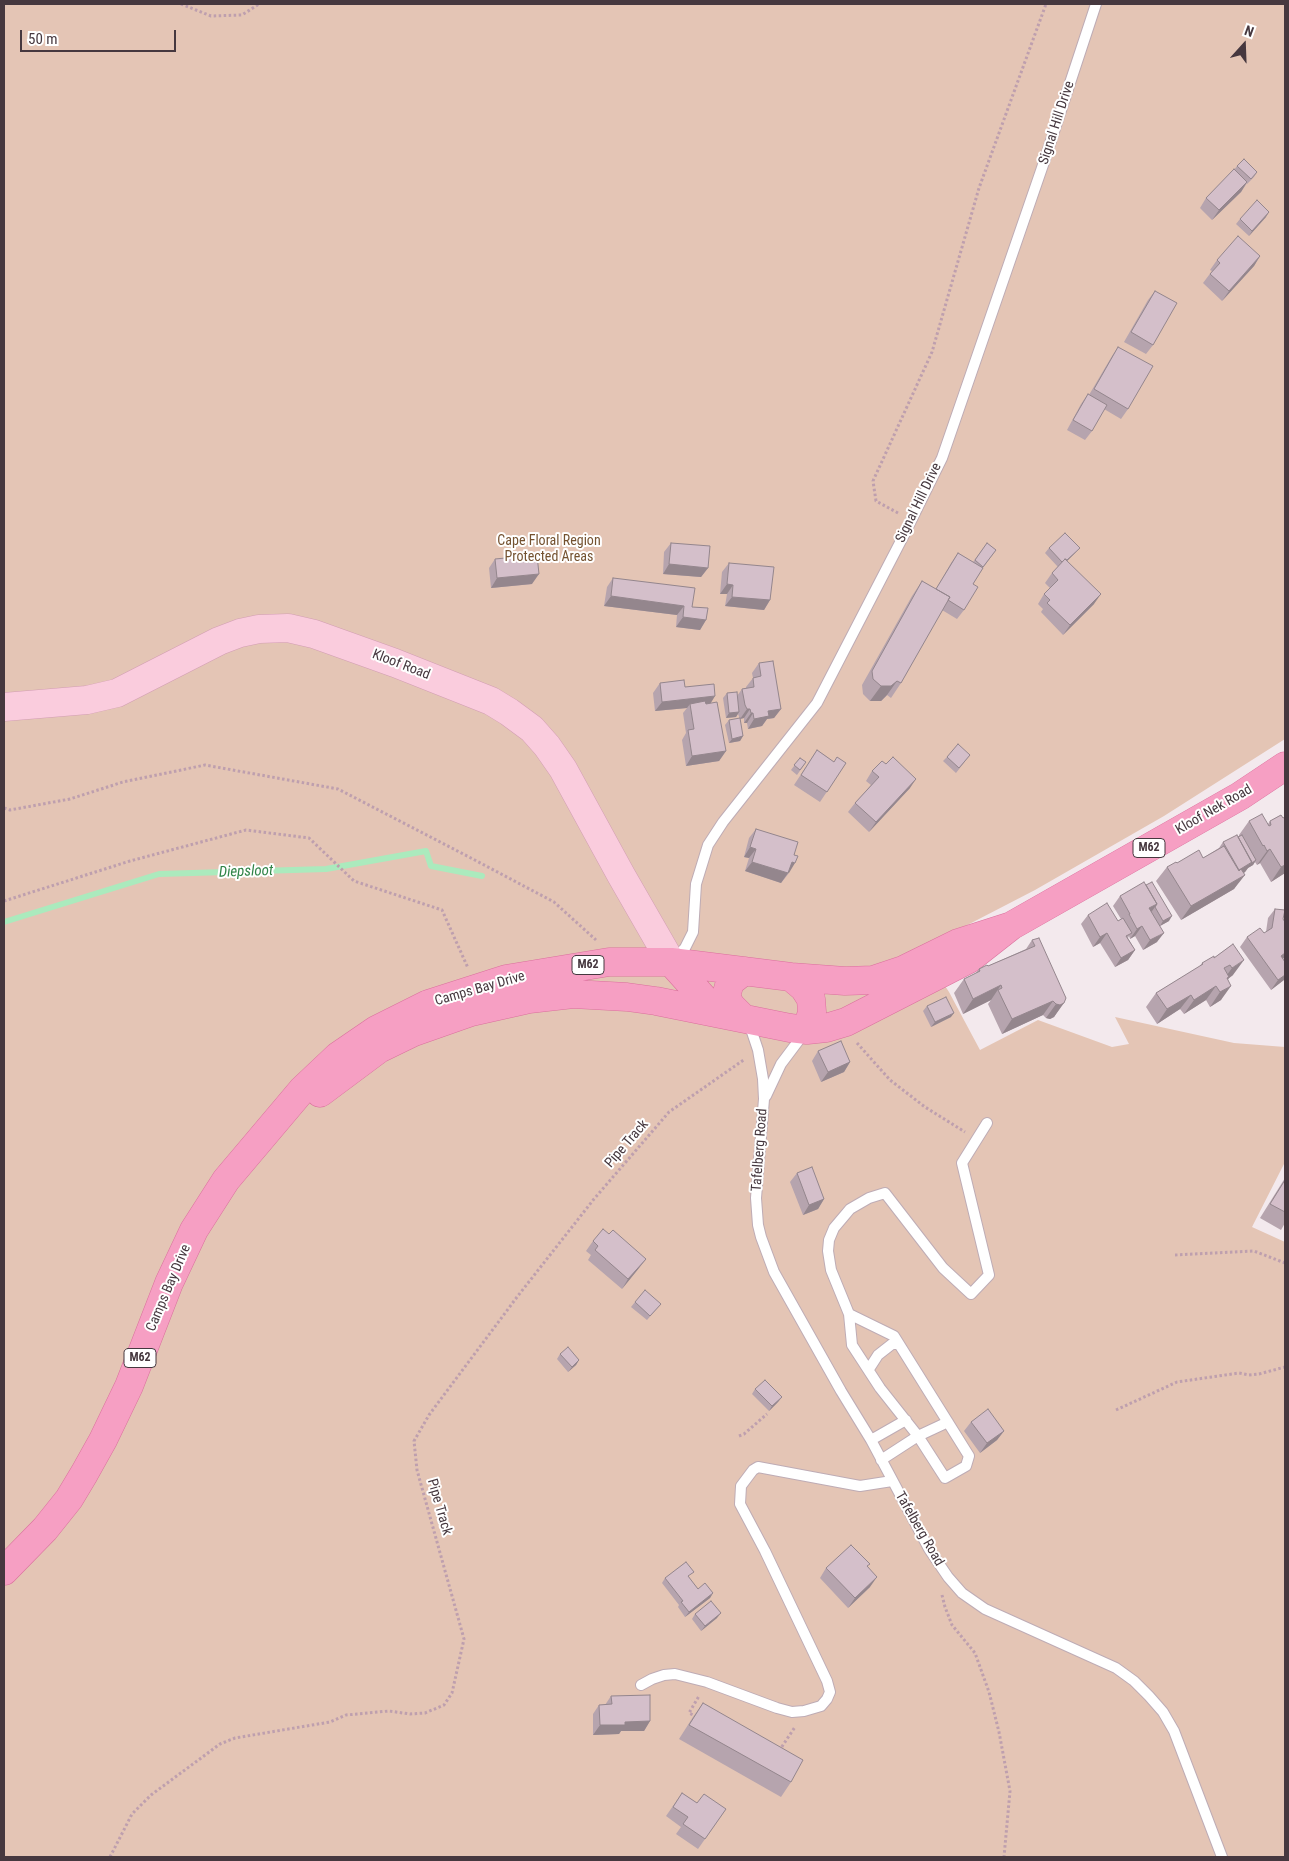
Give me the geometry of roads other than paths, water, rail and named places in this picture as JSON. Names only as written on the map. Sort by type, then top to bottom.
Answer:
[{"type":"main road","name":"Kloof Road","points":[[4,707],[87,700],[117,693],[218,641],[259,629],[288,628],[314,634],[395,663],[491,701],[532,729],[563,769],[671,962]]},
{"type":"main road","name":"Kloof Nek Road","points":[[807,1030],[826,1028],[856,1017],[969,959],[1011,926],[1240,796],[1285,766]]},
{"type":"main road","name":"Kloof Nek Road","points":[[791,977],[862,982],[883,978],[958,943],[1011,926]]},
{"type":"main road","name":"Camps Bay Drive","points":[[4,1570],[46,1529],[69,1499],[84,1474],[129,1386],[169,1283],[194,1230],[226,1180],[262,1135],[302,1090],[345,1050],[376,1030],[428,1004],[506,979],[608,962],[671,962],[744,970]]},
{"type":"main road","points":[[671,962],[729,1015],[731,1006],[727,999],[727,993],[730,982],[744,970]]},
{"type":"main road","name":"M62","points":[[744,970],[791,977]]},
{"type":"main road","points":[[791,977],[804,988],[811,1000],[812,1012],[807,1030]]},
{"type":"main road","name":"Camps Bay Drive","points":[[262,1135],[379,1049],[414,1032],[471,1012],[529,998],[573,994],[627,997],[729,1015]]},
{"type":"main road","name":"M62","points":[[729,1015],[807,1030]]},
{"type":"lane","name":"Signal Hill Drive","points":[[671,962],[685,948],[692,932],[696,884],[708,845],[723,822],[817,703],[911,521],[948,443],[1096,4]]},
{"type":"lane","name":"Tafelberg Road","points":[[729,1015],[752,1032],[761,1063],[764,1099],[756,1198],[758,1226],[774,1272],[871,1440],[940,1567],[962,1593],[985,1609],[1116,1668],[1134,1681],[1149,1696],[1163,1712],[1174,1731],[1222,1857]]},
{"type":"lane","name":"Tafelberg Road","points":[[764,1099],[774,1075],[807,1030]]},
{"type":"lane","points":[[849,1314],[894,1336],[969,1456],[966,1466],[945,1478],[918,1436],[868,1370],[852,1345],[849,1314],[831,1270],[828,1251],[829,1240],[834,1228],[850,1210],[870,1198],[885,1192],[943,1268],[971,1294],[989,1275],[962,1163],[987,1123]]},
{"type":"lane","points":[[868,1370],[878,1355],[892,1344],[899,1344]]},
{"type":"lane","points":[[871,1440],[906,1420]]},
{"type":"lane","points":[[881,1460],[918,1436],[948,1422]]},
{"type":"lane","points":[[641,1685],[664,1675],[675,1674],[707,1682],[792,1712],[804,1712],[821,1706],[830,1692],[827,1681],[765,1551],[740,1504],[741,1486],[752,1470],[758,1467],[860,1486],[892,1481]]},
{"type":"waterway","name":"Diepsloot","points":[[4,922],[159,874],[326,869],[426,851],[431,866],[482,876]]},
{"type":"park label","name":"Cape Floral Region Protected Areas","points":[[549,550]]}]
